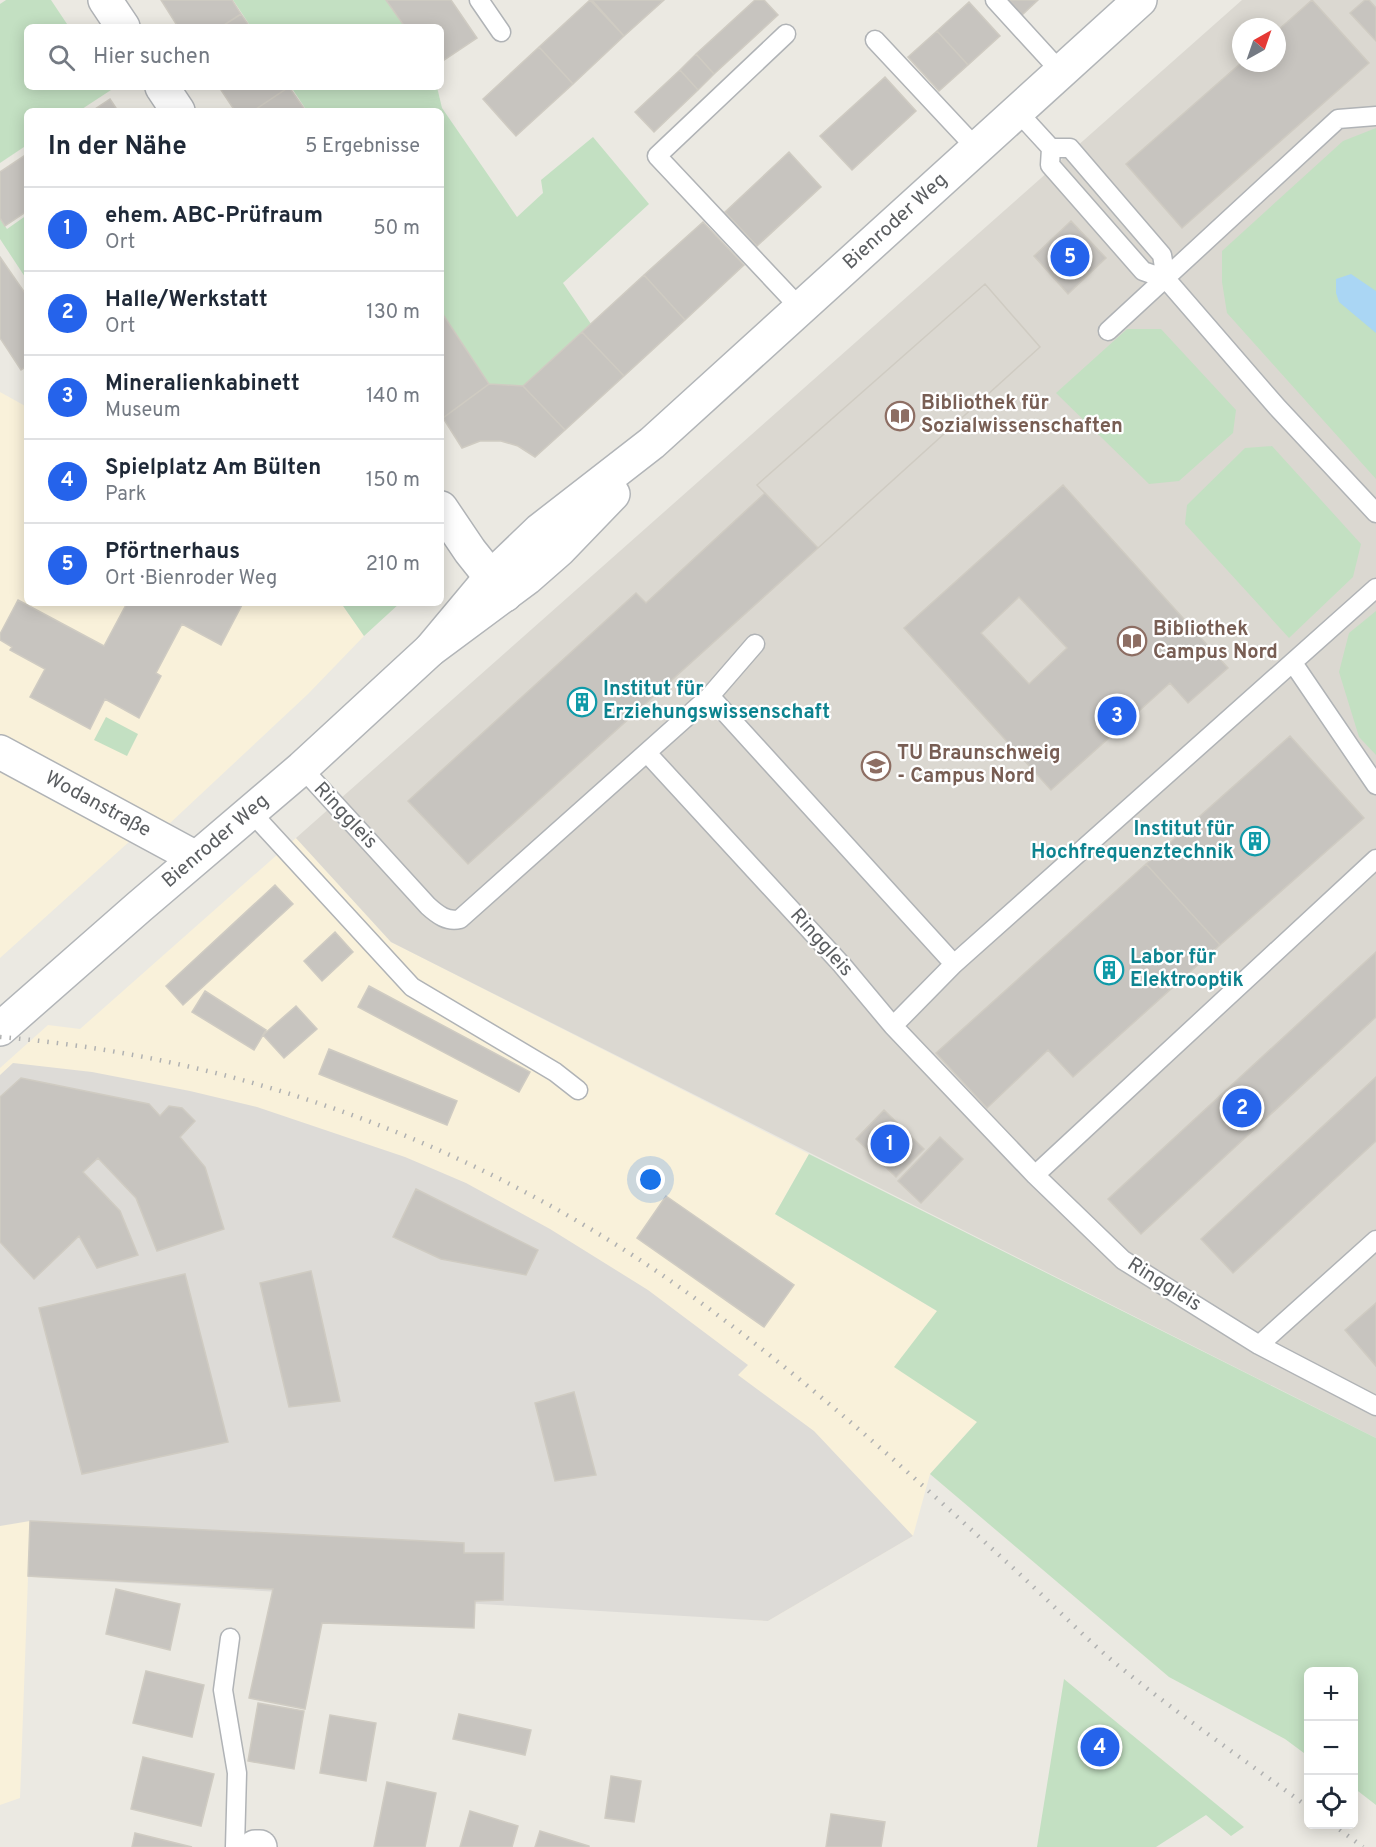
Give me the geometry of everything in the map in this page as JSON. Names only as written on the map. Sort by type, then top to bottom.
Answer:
[{"type":"main road","points":[[105,0],[121,24]]},
{"type":"main road","name":"Bienroder Weg","points":[[5,1018],[302,768],[498,586],[540,530],[652,443],[1140,0]]},
{"type":"main road","points":[[164,90],[176,108]]},
{"type":"main road","points":[[444,512],[498,586]]},
{"type":"main road","name":"Wodanstraße","points":[[0,752],[196,858]]},
{"type":"main road","points":[[255,1847],[260,1847]]},
{"type":"lane","points":[[479,0],[501,32]]},
{"type":"lane","points":[[995,0],[1061,72]]},
{"type":"lane","points":[[786,34],[657,156],[801,309]]},
{"type":"lane","points":[[875,40],[977,149]]},
{"type":"lane","points":[[1018,112],[1052,148],[1070,148],[1162,255],[1166,279]]},
{"type":"lane","points":[[1108,331],[1338,119],[1376,116]]},
{"type":"lane","points":[[1052,148],[1050,165],[1143,271],[1166,279],[1277,407],[1376,513]]},
{"type":"lane","points":[[893,1026],[954,963],[1376,588]]},
{"type":"lane","points":[[647,753],[710,696],[755,644]]},
{"type":"lane","points":[[1293,663],[1376,785]]},
{"type":"lane","points":[[710,696],[954,963]]},
{"type":"lane","name":"Ringgleis","points":[[302,768],[428,906],[441,916],[455,920],[466,916],[647,753],[842,965],[893,1026],[1035,1175],[1123,1260],[1259,1345],[1376,1406]]},
{"type":"lane","points":[[251,812],[412,987],[555,1072],[578,1090]]},
{"type":"lane","points":[[1035,1175],[1376,859]]},
{"type":"lane","points":[[1259,1345],[1376,1240]]},
{"type":"lane","points":[[230,1638],[222,1690],[237,1773],[235,1847]]},
{"type":"shaded area","name":"TU Braunschweig - Campus Nord","points":[[1242,0],[1376,0],[1376,1438],[391,942],[296,838]]},
{"type":"shaded area","points":[[0,392],[24,405],[24,606],[343,606],[364,636],[308,694],[169,824],[0,736]]},
{"type":"shaded area","points":[[0,770],[130,841],[0,958]]},
{"type":"shaded area","points":[[296,838],[391,942],[809,1154],[775,1214],[937,1311],[977,1422],[930,1474],[913,1536],[768,1621],[516,1602],[28,1577],[20,1798],[0,1805],[0,1068],[48,1025],[80,1029]]},
{"type":"shaded area","points":[[13,1063],[92,1072],[257,1107],[405,1157],[466,1183],[550,1229],[648,1290],[748,1365],[738,1375],[814,1431],[913,1536],[768,1621],[28,1577],[30,1521],[0,1526],[0,1075]]},
{"type":"green space","points":[[6,0],[51,0],[67,24],[24,24],[24,90],[111,90],[84,108],[24,108],[24,147],[0,163],[0,4]]},
{"type":"green space","points":[[233,0],[386,0],[403,24],[249,24]]},
{"type":"green space","points":[[293,90],[438,90],[442,108],[305,108]]},
{"type":"green space","points":[[444,111],[517,217],[543,193],[541,180],[593,137],[649,204],[563,283],[591,324],[523,386],[489,384],[444,316]]},
{"type":"green space","points":[[1376,128],[1376,479],[1227,313],[1222,282],[1222,251],[1343,141]]},
{"type":"green space","points":[[24,217],[24,275],[0,239],[0,219],[7,229]]},
{"type":"green space","points":[[1127,329],[1161,329],[1236,410],[1233,433],[1179,481],[1149,484],[1056,393]]},
{"type":"green space","points":[[1272,446],[1361,544],[1353,577],[1289,638],[1185,524],[1187,505],[1245,448]]},
{"type":"green space","points":[[343,606],[397,606],[364,636]]},
{"type":"green space","points":[[1376,611],[1376,755],[1359,737],[1339,672],[1349,633]]},
{"type":"green space","points":[[106,717],[138,734],[127,756],[94,740]]},
{"type":"green space","points":[[809,1154],[1376,1438],[1376,1805],[1358,1791],[1358,1667],[1304,1667],[1304,1753],[1285,1739],[1169,1677],[930,1474],[977,1422],[894,1367],[937,1311],[775,1214]]},
{"type":"green space","points":[[1064,1679],[1244,1827],[1231,1836],[1206,1815],[1156,1847],[1037,1847]]},
{"type":"water","points":[[1351,274],[1376,291],[1376,333],[1339,302],[1336,293],[1336,279]]},
{"type":"building","points":[[161,0],[232,0],[241,14],[226,24],[176,24]]},
{"type":"building","points":[[386,0],[451,0],[477,38],[444,60],[444,24],[403,24]]},
{"type":"building","points":[[590,0],[624,36],[573,84],[539,47]]},
{"type":"building","points":[[592,0],[664,0],[624,36]]},
{"type":"building","points":[[755,0],[764,0],[778,15],[714,74],[696,54]]},
{"type":"building","points":[[1006,0],[1038,0],[1021,16]]},
{"type":"building","points":[[1312,0],[1369,63],[1182,228],[1126,164],[1232,71],[1286,72],[1286,23]]},
{"type":"building","points":[[1365,0],[1369,0],[1376,8],[1376,41],[1350,13]]},
{"type":"building","points":[[969,2],[1000,36],[968,65],[937,31]]},
{"type":"building","points":[[241,14],[248,24],[226,24]]},
{"type":"building","points":[[937,31],[968,65],[939,91],[908,57]]},
{"type":"building","points":[[539,47],[573,84],[516,136],[483,99]]},
{"type":"building","points":[[696,54],[714,74],[698,90],[680,70]]},
{"type":"building","points":[[680,70],[698,90],[654,132],[635,112]]},
{"type":"building","points":[[885,77],[916,111],[852,170],[820,136]]},
{"type":"building","points":[[221,90],[284,90],[258,108],[233,108]]},
{"type":"building","points":[[284,90],[291,90],[304,108],[258,108]]},
{"type":"building","points":[[110,99],[116,108],[96,108]]},
{"type":"building","points":[[789,152],[821,187],[757,246],[725,212]]},
{"type":"building","points":[[24,156],[24,213],[5,226],[0,218],[0,172]]},
{"type":"building","points":[[1071,221],[1106,258],[1068,294],[1034,256]]},
{"type":"building","points":[[703,222],[744,265],[685,320],[644,275]]},
{"type":"building","points":[[0,257],[24,292],[24,368],[21,370],[0,338]]},
{"type":"building","points":[[644,275],[685,320],[624,376],[582,332]]},
{"type":"building","name":"Bibliothek für Sozialwissenschaften","points":[[985,284],[1040,347],[818,548],[757,485]]},
{"type":"building","name":"Bibliothek für Sozialwissenschaften","points":[[985,284],[1040,347],[818,548],[757,485]]},
{"type":"building","points":[[444,316],[489,384],[444,417]]},
{"type":"building","points":[[582,332],[624,376],[565,430],[523,386]]},
{"type":"building","points":[[489,384],[523,386],[565,430],[535,457],[518,446],[501,441],[480,441],[462,448],[444,417]]},
{"type":"building","name":"Bibliothek Campus Nord","points":[[1063,485],[1228,668],[1188,703],[1170,683],[1051,790],[904,628]],"holes":[[[1019,597],[1067,648],[1029,684],[981,633]]]},
{"type":"building","name":"Institut für Erziehungswissenschaft","points":[[765,493],[818,548],[468,864],[408,801],[636,593],[646,603]]},
{"type":"building","points":[[18,600],[24,603],[24,606],[29,606],[104,646],[125,606],[241,606],[221,645],[182,624],[156,673],[161,676],[139,718],[105,699],[90,729],[30,697],[45,669],[10,650],[12,647],[0,640],[0,634]]},
{"type":"building","name":"Institut für Hochfrequenztechnik","points":[[1290,736],[1364,818],[1220,945],[1146,864]]},
{"type":"building","name":"Labor für Elektrooptik","points":[[1146,864],[1220,945],[1073,1077],[1048,1050],[987,1108],[936,1053]]},
{"type":"building","points":[[275,885],[293,904],[183,1005],[166,986]]},
{"type":"building","points":[[335,932],[353,952],[322,981],[304,961]]},
{"type":"building","points":[[1376,952],[1376,1017],[1141,1234],[1108,1199]]},
{"type":"building","points":[[369,986],[530,1072],[519,1092],[358,1007]]},
{"type":"building","points":[[205,991],[266,1030],[254,1050],[192,1012]]},
{"type":"building","points":[[296,1006],[317,1029],[284,1058],[263,1035]]},
{"type":"building","points":[[329,1049],[457,1101],[447,1125],[319,1074]]},
{"type":"building","points":[[1376,1077],[1376,1141],[1233,1273],[1201,1239]]},
{"type":"building","points":[[21,1078],[149,1104],[160,1116],[169,1106],[182,1108],[195,1121],[180,1137],[205,1167],[224,1229],[157,1251],[136,1198],[98,1158],[83,1172],[120,1211],[138,1255],[97,1268],[79,1236],[34,1279],[0,1242],[0,1097]]},
{"type":"building","points":[[884,1110],[924,1149],[896,1177],[856,1139]]},
{"type":"building","points":[[940,1137],[963,1159],[921,1203],[898,1181]]},
{"type":"building","points":[[416,1189],[538,1250],[526,1275],[441,1259],[393,1237]]},
{"type":"building","points":[[666,1196],[794,1285],[764,1327],[637,1238]]},
{"type":"building","points":[[311,1271],[340,1401],[289,1407],[260,1283]]},
{"type":"building","points":[[185,1274],[228,1442],[82,1474],[39,1308]]},
{"type":"building","points":[[1376,1303],[1376,1366],[1345,1330]]},
{"type":"building","points":[[574,1392],[596,1475],[555,1481],[535,1403]]},
{"type":"building","points":[[30,1521],[464,1543],[464,1553],[504,1553],[503,1600],[475,1601],[474,1628],[322,1623],[305,1709],[249,1698],[273,1589],[28,1576]]},
{"type":"building","points":[[116,1589],[180,1604],[170,1650],[106,1634]]},
{"type":"building","points":[[146,1671],[204,1685],[192,1737],[133,1723]]},
{"type":"building","points":[[258,1703],[304,1711],[294,1769],[248,1761]]},
{"type":"building","points":[[459,1714],[531,1730],[525,1755],[453,1739]]},
{"type":"building","points":[[330,1715],[376,1723],[366,1781],[320,1773]]},
{"type":"building","points":[[143,1757],[214,1774],[201,1826],[131,1809]]},
{"type":"building","points":[[611,1776],[641,1781],[634,1822],[605,1818]]},
{"type":"building","points":[[387,1782],[436,1793],[425,1847],[374,1847]]},
{"type":"building","points":[[470,1811],[518,1826],[512,1847],[460,1847]]},
{"type":"building","points":[[831,1814],[885,1822],[881,1847],[826,1847]]},
{"type":"building","points":[[540,1831],[589,1846],[589,1847],[535,1847]]},
{"type":"building","points":[[135,1833],[192,1847],[132,1847]]},
{"type":"railway","points":[[0,1037],[95,1048],[188,1066],[280,1091],[370,1122],[458,1159],[544,1202],[626,1251],[744,1335],[862,1432],[938,1499],[1109,1658],[1183,1716],[1304,1804]]},
{"type":"railway","points":[[1339,1829],[1363,1847]]},
{"type":"place","name":"Pförtnerhaus","points":[[1070,257]]},
{"type":"place","name":"Bibliothek für Sozialwissenschaften","points":[[900,416]]},
{"type":"place","name":"Bibliothek Campus Nord","points":[[1132,641]]},
{"type":"place","name":"Institut für Erziehungswissenschaft","points":[[582,702]]},
{"type":"place","name":"Mineralienkabinett","points":[[1117,716]]},
{"type":"place","name":"TU Braunschweig - Campus Nord","points":[[876,766]]},
{"type":"place","name":"Institut für Hochfrequenztechnik","points":[[1255,841]]},
{"type":"place","name":"Labor für Elektrooptik","points":[[1109,970]]},
{"type":"place","name":"Halle/Werkstatt","points":[[1242,1108]]},
{"type":"place","name":"ehem. ABC-Prüfraum","points":[[890,1144]]},
{"type":"place","name":"Spielplatz Am Bülten","points":[[1100,1747]]}]
